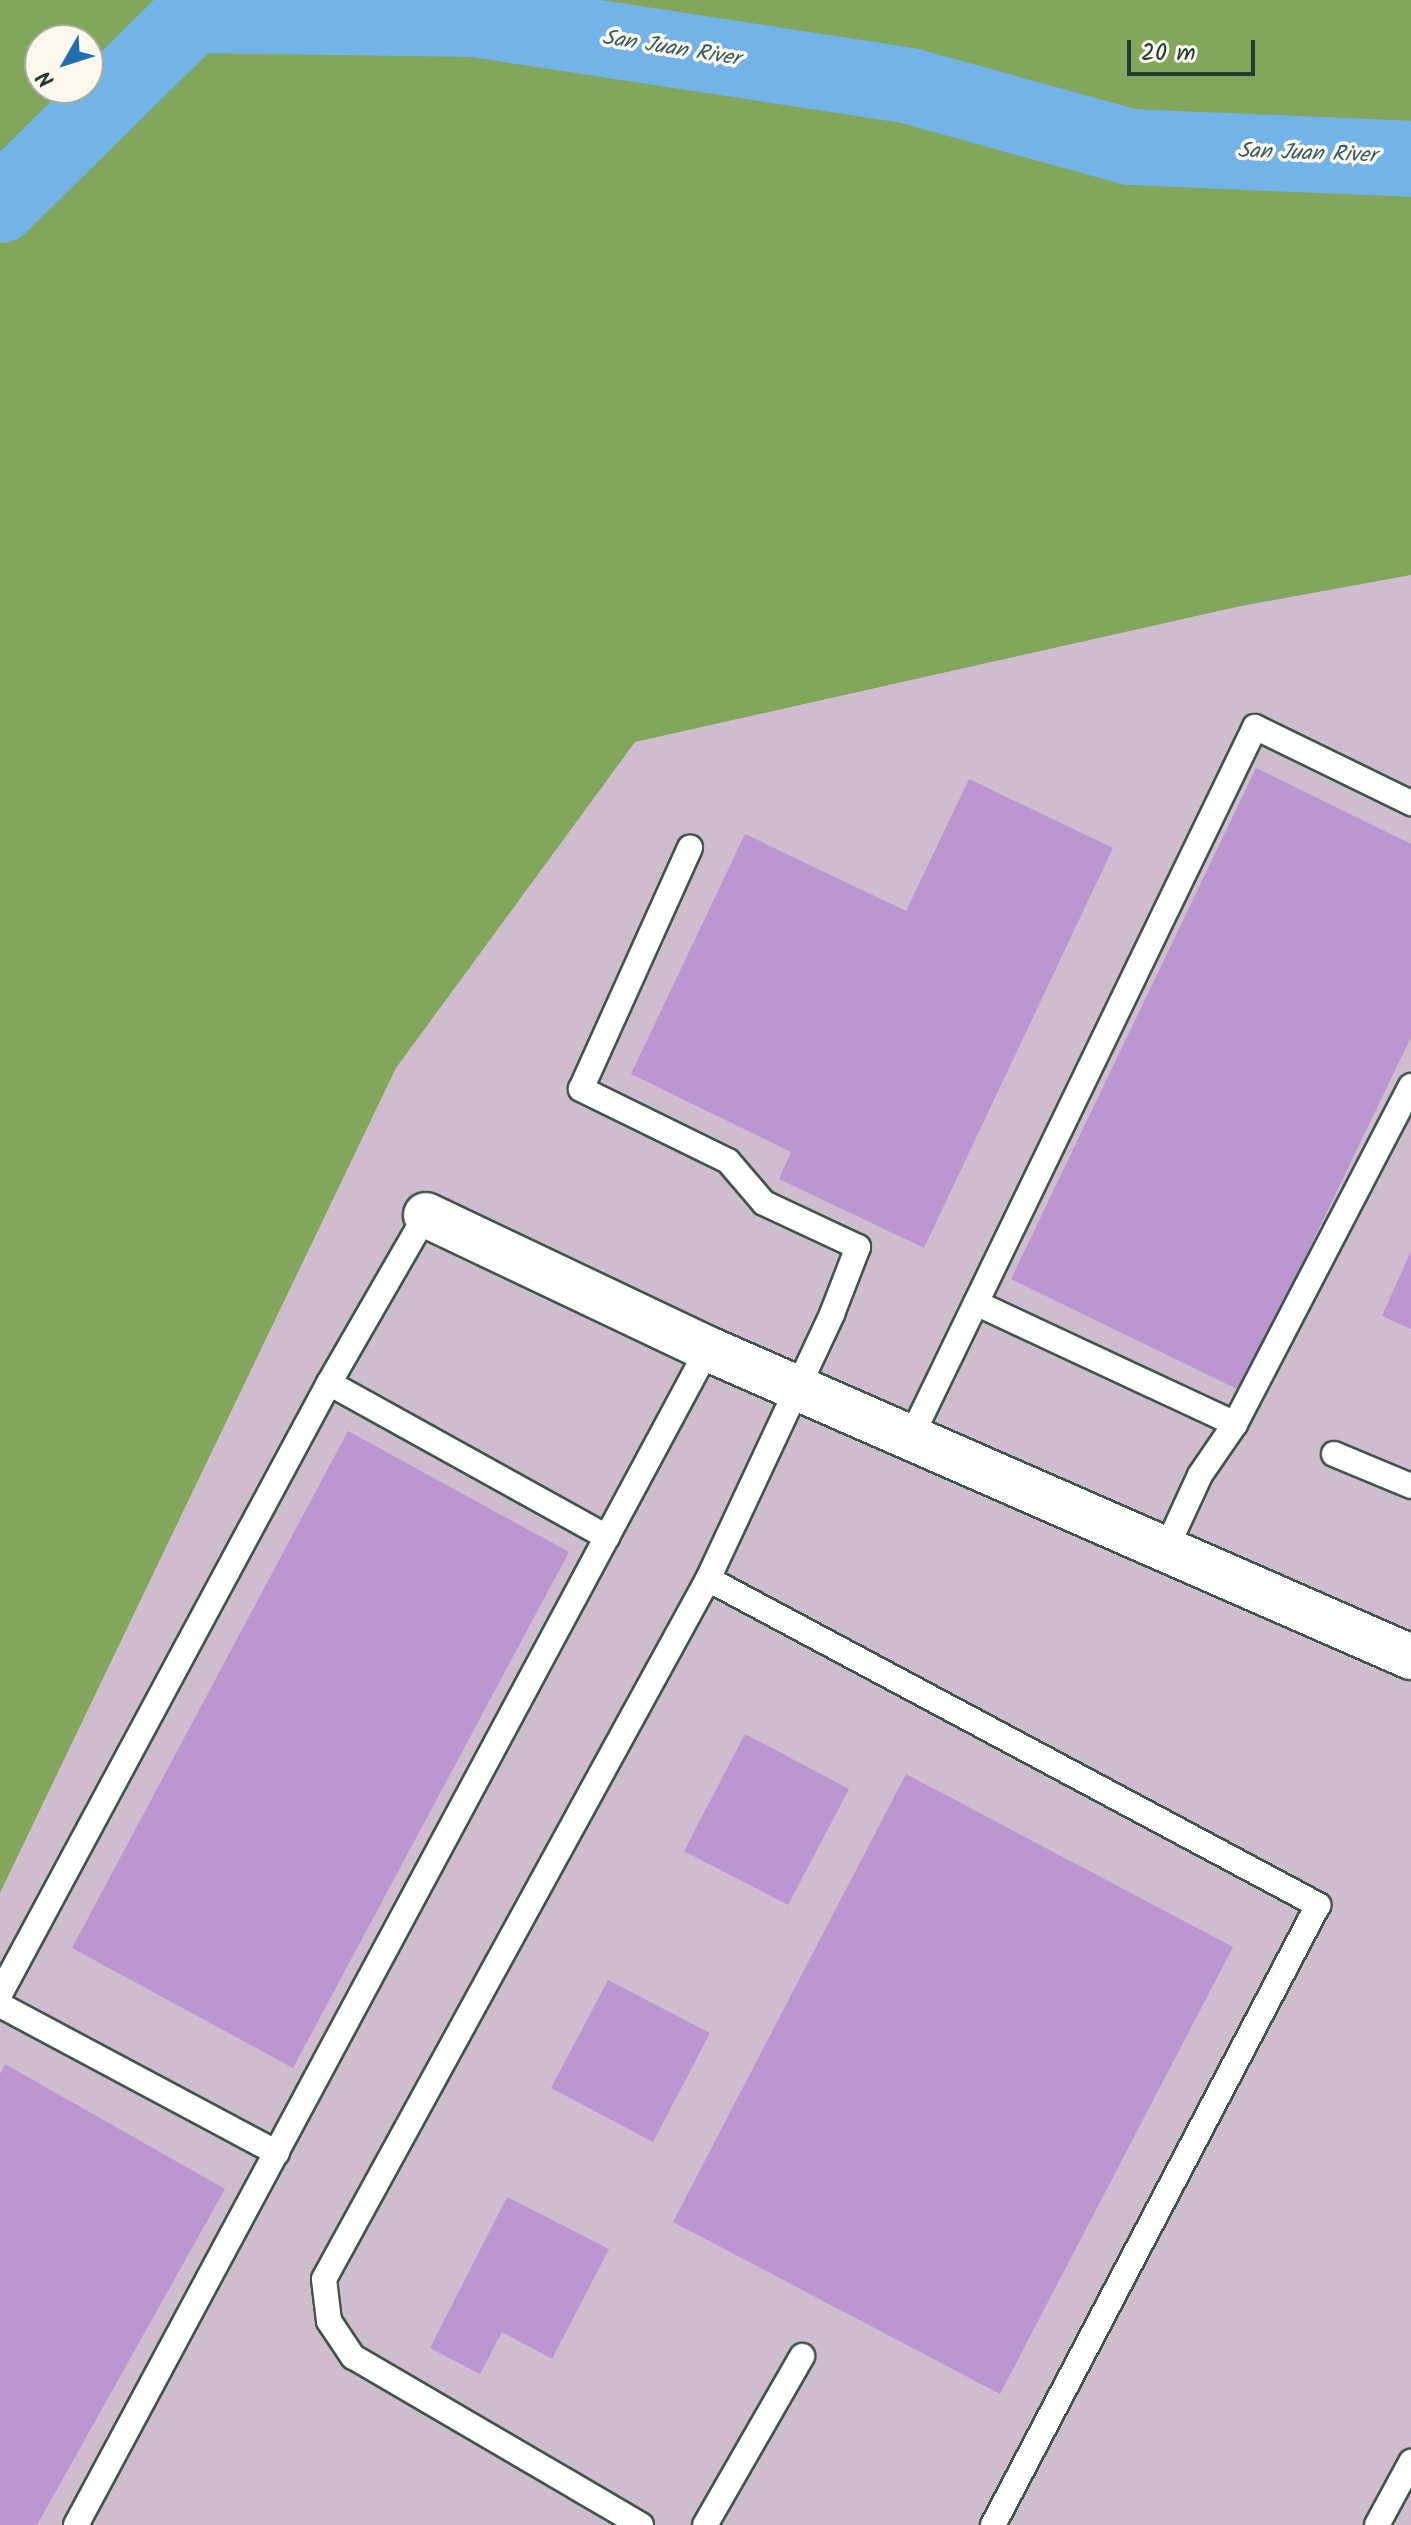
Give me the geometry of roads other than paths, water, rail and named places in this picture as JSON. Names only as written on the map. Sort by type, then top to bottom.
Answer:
[{"type":"street","points":[[426,1215],[708,1349],[1411,1657]]},
{"type":"lane","points":[[911,1437],[1255,727],[1411,803]]},
{"type":"lane","points":[[641,2525],[353,2357],[329,2321],[324,2279],[708,1579],[858,1247],[764,1203],[728,1161],[581,1089],[690,848]]},
{"type":"lane","points":[[1166,1549],[1200,1475],[1235,1424],[1411,1086]]},
{"type":"lane","points":[[0,1994],[329,1383],[426,1215]]},
{"type":"lane","points":[[976,1303],[1235,1424]]},
{"type":"lane","points":[[76,2525],[708,1349]]},
{"type":"lane","points":[[329,1383],[607,1537]]},
{"type":"lane","points":[[1334,1454],[1411,1486]]},
{"type":"lane","points":[[708,1579],[1318,1905],[993,2525]]},
{"type":"lane","points":[[0,2005],[277,2153]]},
{"type":"lane","points":[[705,2525],[802,2356]]},
{"type":"lane","points":[[1377,2525],[1411,2462]]},
{"type":"waterway","name":"San Juan River","points":[[0,205],[193,15],[474,19],[910,86],[1130,147],[1411,159]]}]
